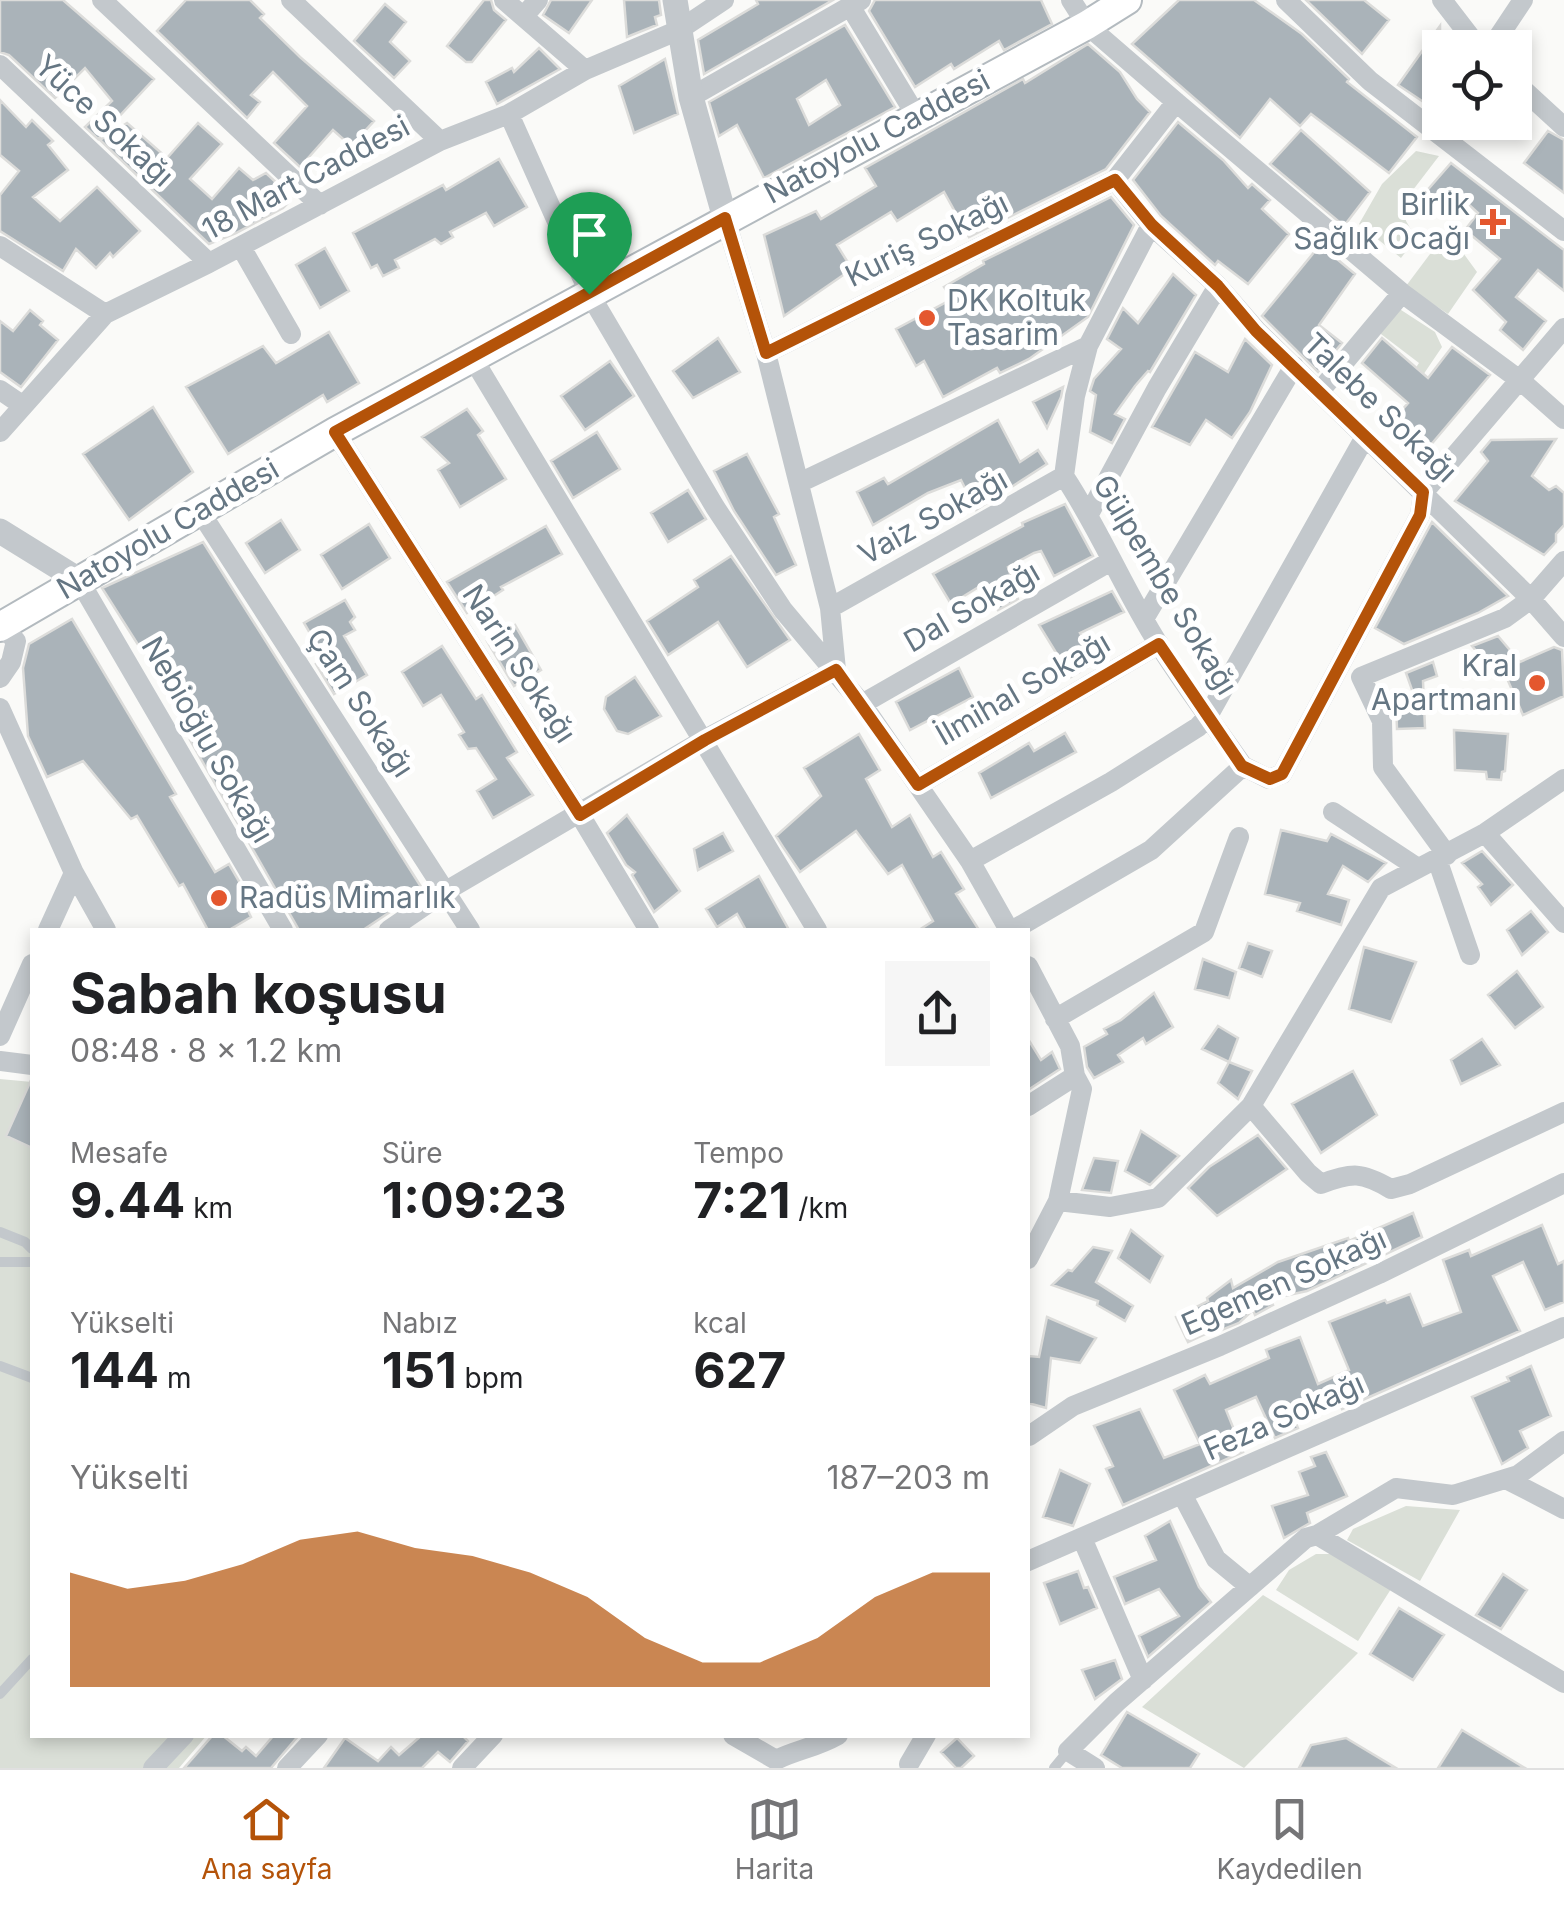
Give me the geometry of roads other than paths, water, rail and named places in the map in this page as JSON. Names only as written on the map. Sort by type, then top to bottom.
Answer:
[{"type":"main road","name":"Natoyolu Caddesi","points":[[1,626],[335,432],[1087,25],[1126,0]]},
{"type":"street","points":[[102,0],[320,205]]},
{"type":"street","points":[[291,0],[440,141]]},
{"type":"street","points":[[504,0],[531,8],[585,70]]},
{"type":"street","points":[[674,0],[691,96],[766,353],[830,608],[836,670]]},
{"type":"street","name":"18 Mart Caddesi","points":[[0,432],[105,314],[440,141],[509,114],[585,70],[679,30],[724,0]]},
{"type":"street","points":[[1070,0],[1087,25],[1176,102],[1402,293],[1522,381],[1564,419]]},
{"type":"street","points":[[1286,0],[1370,81],[1564,231]]},
{"type":"street","points":[[1442,0],[1464,30]]},
{"type":"street","points":[[1503,30],[1523,0]]},
{"type":"street","points":[[691,96],[855,3],[916,117]]},
{"type":"street","name":"Yüce Sokağı","points":[[0,65],[209,263]]},
{"type":"street","points":[[1532,98],[1564,127]]},
{"type":"street","points":[[1115,180],[1176,102]]},
{"type":"street","points":[[509,114],[589,294],[715,506],[783,610],[862,704],[970,861],[1010,928]]},
{"type":"street","name":"Talebe Sokağı","points":[[1115,180],[1152,225],[1218,286],[1256,331],[1531,599],[1564,637]]},
{"type":"street","name":"Kuriş Sokağı","points":[[766,353],[1115,180]]},
{"type":"street","name":"Gülpembe Sokağı","points":[[1152,225],[1088,346],[1075,396],[1064,476],[1089,514],[1110,561],[1159,644],[1242,766]]},
{"type":"street","points":[[0,246],[105,314]]},
{"type":"street","points":[[240,246],[291,334]]},
{"type":"street","points":[[1089,514],[1218,286]]},
{"type":"street","points":[[1320,391],[1402,293]]},
{"type":"street","points":[[1014,928],[1151,850],[1242,766],[1270,779],[1282,774],[1420,515],[1423,492],[1564,328]]},
{"type":"street","points":[[798,483],[1088,346]]},
{"type":"street","points":[[472,357],[816,928]]},
{"type":"street","points":[[1144,619],[1294,366]]},
{"type":"street","points":[[0,390],[22,405]]},
{"type":"street","name":"Narin Sokağı","points":[[335,432],[648,928]]},
{"type":"street","points":[[970,861],[1184,738],[1208,716],[1365,437]]},
{"type":"street","name":"Vaiz Sokağı","points":[[830,608],[1064,476]]},
{"type":"street","name":"Çam Sokağı","points":[[199,510],[469,928]]},
{"type":"street","points":[[0,532],[79,580]]},
{"type":"street","name":"Dal Sokağı","points":[[862,704],[1110,561]]},
{"type":"street","points":[[1362,677],[1479,632],[1531,599],[1564,561]]},
{"type":"street","name":"Nebioğlu Sokağı","points":[[79,580],[283,928]]},
{"type":"street","points":[[0,678],[11,662],[16,641],[1,626]]},
{"type":"street","name":"İlmihal Sokağı","points":[[918,785],[1159,644]]},
{"type":"street","points":[[1339,666],[1362,677],[1382,721],[1382,759],[1387,776],[1434,861],[1470,955]]},
{"type":"street","points":[[392,928],[446,891],[705,740],[836,670]]},
{"type":"street","points":[[0,708],[74,872],[105,928]]},
{"type":"street","points":[[1058,1201],[1110,1207],[1158,1198],[1250,1106],[1381,888],[1484,833],[1564,780]]},
{"type":"street","points":[[1332,812],[1434,861]]},
{"type":"street","points":[[1484,833],[1564,923]]},
{"type":"street","points":[[1055,1019],[1204,932],[1239,836]]},
{"type":"street","points":[[49,928],[74,872]]},
{"type":"street","points":[[0,1036],[30,968]]},
{"type":"street","points":[[1030,970],[1070,1046],[1075,1076],[1082,1090],[1058,1201],[1030,1255]]},
{"type":"street","points":[[0,1061],[30,1065]]},
{"type":"street","points":[[1030,1105],[1075,1076]]},
{"type":"street","points":[[1250,1106],[1321,1184],[1346,1175],[1369,1176],[1392,1188],[1410,1184],[1564,1112]]},
{"type":"street","name":"Egemen Sokağı","points":[[1030,1436],[1073,1406],[1220,1346],[1379,1274],[1564,1183]]},
{"type":"street","name":"Feza Sokağı","points":[[1030,1560],[1564,1327]]},
{"type":"street","points":[[1095,1768],[1068,1752],[1143,1680],[1306,1538],[1396,1488],[1453,1495],[1518,1475],[1564,1441]]},
{"type":"street","points":[[1506,1479],[1564,1509]]},
{"type":"street","points":[[1182,1494],[1216,1559],[1250,1587]]},
{"type":"street","points":[[1317,1535],[1564,1683]]},
{"type":"street","points":[[1082,1538],[1143,1680]]},
{"type":"street","points":[[153,1768],[181,1738]]},
{"type":"street","points":[[287,1768],[315,1738]]},
{"type":"street","points":[[462,1768],[490,1738]]},
{"type":"street","points":[[738,1738],[776,1760],[831,1738]]},
{"type":"street","points":[[906,1738],[908,1766]]},
{"type":"street","points":[[908,1766],[924,1738]]},
{"type":"lane","points":[[0,1232],[30,1247]]},
{"type":"lane","points":[[0,1262],[30,1262]]},
{"type":"lane","points":[[0,1366],[30,1377]]},
{"type":"lane","points":[[0,1694],[30,1661]]},
{"type":"lane","points":[[1054,1768],[1068,1752]]},
{"type":"place","name":"Birlik Sağlık Ocağı","points":[[1493,222]]},
{"type":"place","name":"DK Koltuk Tasarim","points":[[927,318]]},
{"type":"place","name":"Kral Apartmanı","points":[[1537,683]]},
{"type":"place","name":"Radüs Mimarlık","points":[[219,898]]}]
